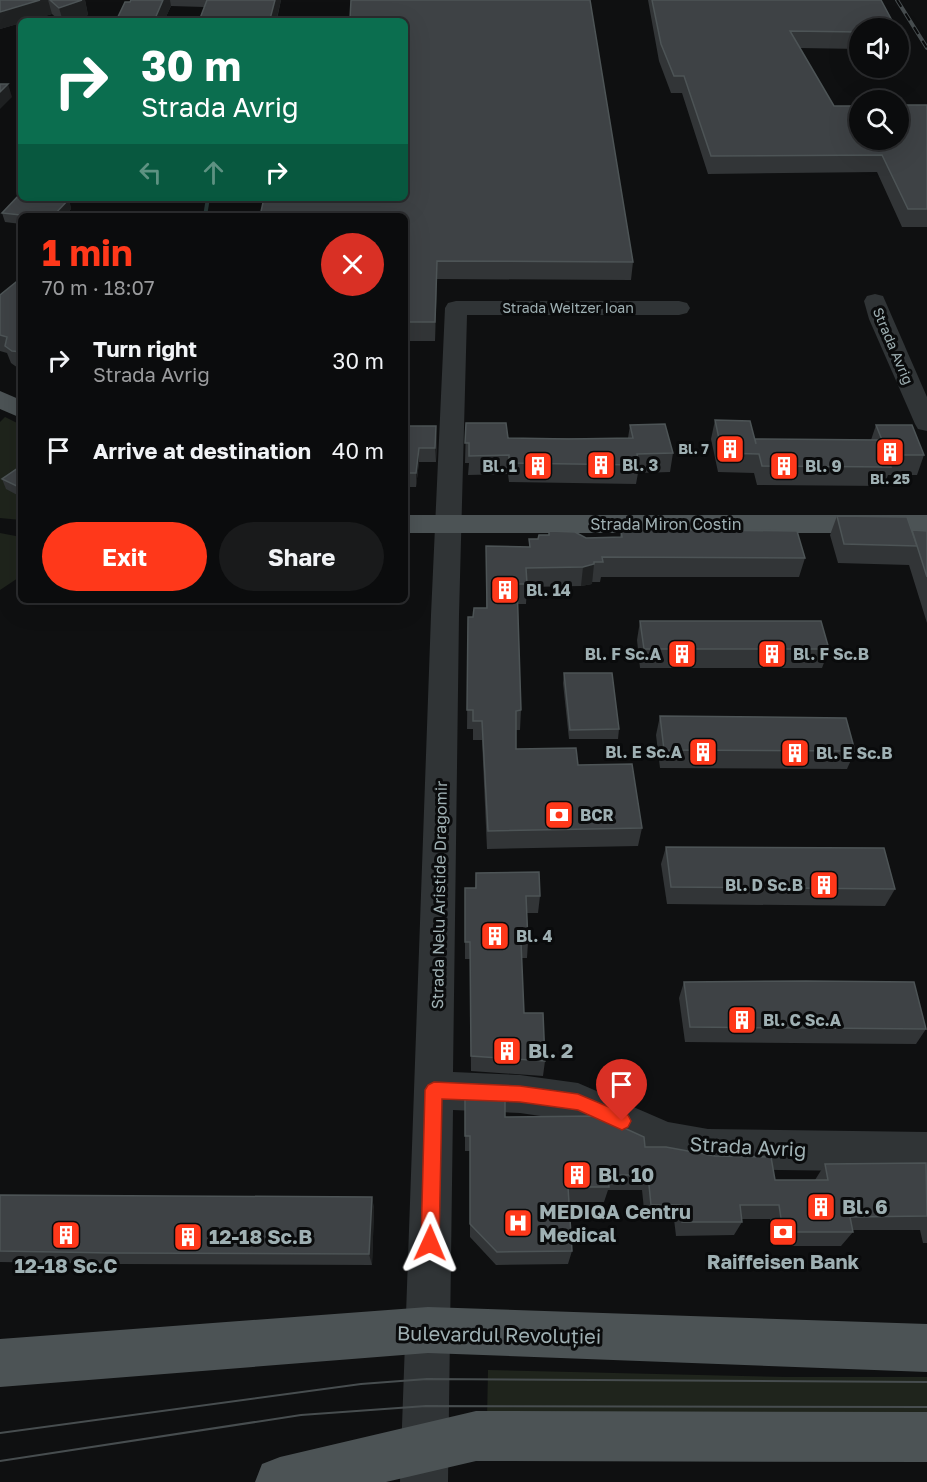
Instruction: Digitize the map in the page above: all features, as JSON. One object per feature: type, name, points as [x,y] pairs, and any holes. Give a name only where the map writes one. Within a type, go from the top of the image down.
[{"type":"main road","points":[[0,399],[18,408]]},
{"type":"main road","name":"Strada Miron Costin","points":[[408,524],[927,524]]},
{"type":"main road","name":"Bulevardul Revoluției","points":[[0,1362],[428,1330],[927,1348]]},
{"type":"main road","points":[[280,1482],[425,1464],[476,1436],[927,1437]]},
{"type":"street","name":"Strada Avrig","points":[[875,301],[880,319],[927,424]]},
{"type":"street","name":"Strada Weitzer Ioan","points":[[456,308],[679,308]]},
{"type":"street","name":"Strada Nelu Aristide Dragomir","points":[[425,1464],[448,524],[456,308]]},
{"type":"street","name":"Strada Avrig","points":[[434,1090],[520,1094],[578,1102],[666,1142],[708,1149],[927,1152]]},
{"type":"shaded area","points":[[5,417],[18,424],[18,520],[0,518],[0,422]]},
{"type":"shaded area","points":[[0,533],[18,536],[18,578],[0,590]]},
{"type":"shaded area","points":[[488,1370],[786,1377],[927,1377],[927,1420],[487,1419]]},
{"type":"building","points":[[0,0],[40,0],[0,12]]},
{"type":"building","points":[[50,0],[82,0],[59,8]]},
{"type":"building","points":[[131,0],[163,0],[155,18],[117,18],[125,2]]},
{"type":"building","points":[[207,0],[275,0],[270,18],[200,18]]},
{"type":"building","points":[[351,0],[590,0],[633,262],[437,261],[435,322],[408,322],[408,213],[261,213],[263,201],[408,201],[408,18],[350,18]]},
{"type":"building","points":[[652,0],[881,0],[891,18],[849,18],[849,32],[790,31],[834,106],[849,106],[849,150],[909,150],[909,105],[927,105],[927,209],[908,209],[882,155],[711,156],[684,76],[674,76],[661,44]]},
{"type":"building","points":[[0,84],[8,84],[0,92]]},
{"type":"building","points":[[18,196],[18,201],[67,201],[56,213],[2,213]]},
{"type":"building","points":[[18,280],[18,352],[5,346],[7,337],[0,335],[0,295]]},
{"type":"building","points":[[715,420],[750,421],[756,444],[755,439],[882,440],[876,425],[912,425],[924,455],[887,455],[891,467],[762,466],[759,454],[722,453]]},
{"type":"building","points":[[466,423],[506,423],[508,438],[569,439],[633,438],[630,425],[665,424],[673,453],[637,454],[639,465],[509,463],[509,455],[469,456],[469,443],[465,443]]},
{"type":"building","points":[[408,426],[436,426],[435,448],[419,448],[416,473],[408,473]]},
{"type":"building","points":[[18,468],[18,487],[2,479]]},
{"type":"building","points":[[837,516],[907,517],[917,546],[844,544]]},
{"type":"building","points":[[621,529],[797,531],[805,558],[602,557],[603,562],[594,562],[594,564],[583,567],[526,568],[527,584],[517,584],[521,710],[516,711],[516,749],[576,748],[578,765],[632,764],[642,828],[488,831],[482,721],[473,721],[473,710],[467,710],[468,617],[473,617],[474,608],[487,608],[486,546],[530,547],[529,539],[538,539],[539,535],[549,535],[549,531],[575,532],[586,538],[622,537]]},
{"type":"building","points":[[912,530],[927,531],[927,577]]},
{"type":"building","points":[[640,621],[821,621],[829,649],[644,649]]},
{"type":"building","points":[[564,673],[612,673],[619,729],[570,730]]},
{"type":"building","points":[[660,716],[846,718],[855,751],[664,750]]},
{"type":"building","points":[[666,847],[884,848],[895,889],[671,887]]},
{"type":"building","points":[[539,872],[540,896],[526,896],[528,942],[521,942],[524,1013],[543,1013],[545,1061],[471,1056],[470,942],[465,942],[465,888],[476,888],[476,873]]},
{"type":"building","points":[[684,982],[914,982],[926,1029],[690,1027]]},
{"type":"building","points":[[465,1097],[505,1098],[505,1117],[598,1116],[644,1137],[645,1147],[666,1147],[715,1156],[771,1157],[775,1180],[828,1180],[825,1164],[926,1163],[927,1216],[850,1217],[853,1232],[783,1232],[779,1205],[740,1205],[742,1222],[682,1222],[680,1205],[651,1205],[648,1175],[608,1175],[609,1187],[568,1187],[572,1251],[497,1252],[470,1224],[470,1136],[465,1136]]},
{"type":"building","points":[[0,1195],[372,1197],[369,1254],[0,1251]]},
{"type":"waterway","points":[[206,213],[208,201]]},
{"type":"tram line","points":[[0,1433],[361,1384],[427,1379],[927,1382]]},
{"type":"tram line","points":[[0,1461],[301,1415],[426,1406],[927,1407]]},
{"type":"railway","points":[[897,0],[927,48]]},
{"type":"place","name":"Bl. 7","points":[[730,449]]},
{"type":"place","name":"Bl. 25","points":[[890,452]]},
{"type":"place","name":"Bl. 3","points":[[601,465]]},
{"type":"place","name":"Bl. 1","points":[[538,466]]},
{"type":"place","name":"Bl. 9","points":[[784,466]]},
{"type":"place","name":"Bl. 14","points":[[505,590]]},
{"type":"place","name":"Bl. F Sc.A","points":[[682,654]]},
{"type":"place","name":"Bl. F Sc.B","points":[[772,654]]},
{"type":"place","name":"Bl. E Sc.A","points":[[703,752]]},
{"type":"place","name":"Bl. E Sc.B","points":[[795,753]]},
{"type":"place","name":"BCR","points":[[559,815]]},
{"type":"place","name":"Bl. D Sc.B","points":[[824,885]]},
{"type":"place","name":"Bl. 4","points":[[495,936]]},
{"type":"place","name":"Bl. C Sc.A","points":[[742,1020]]},
{"type":"place","name":"Bl. 2","points":[[507,1051]]},
{"type":"place","name":"Bl. 10","points":[[577,1175]]},
{"type":"place","name":"Bl. 6","points":[[821,1207]]},
{"type":"place","name":"MEDIQA Centru Medical","points":[[518,1223]]},
{"type":"place","name":"Raiffeisen Bank","points":[[783,1232]]},
{"type":"place","name":"12-18 Sc.C","points":[[66,1235]]},
{"type":"place","name":"12-18 Sc.B","points":[[188,1237]]},
{"type":"route","points":[[430,1243],[434,1090],[520,1094],[578,1102],[622,1121]]}]
